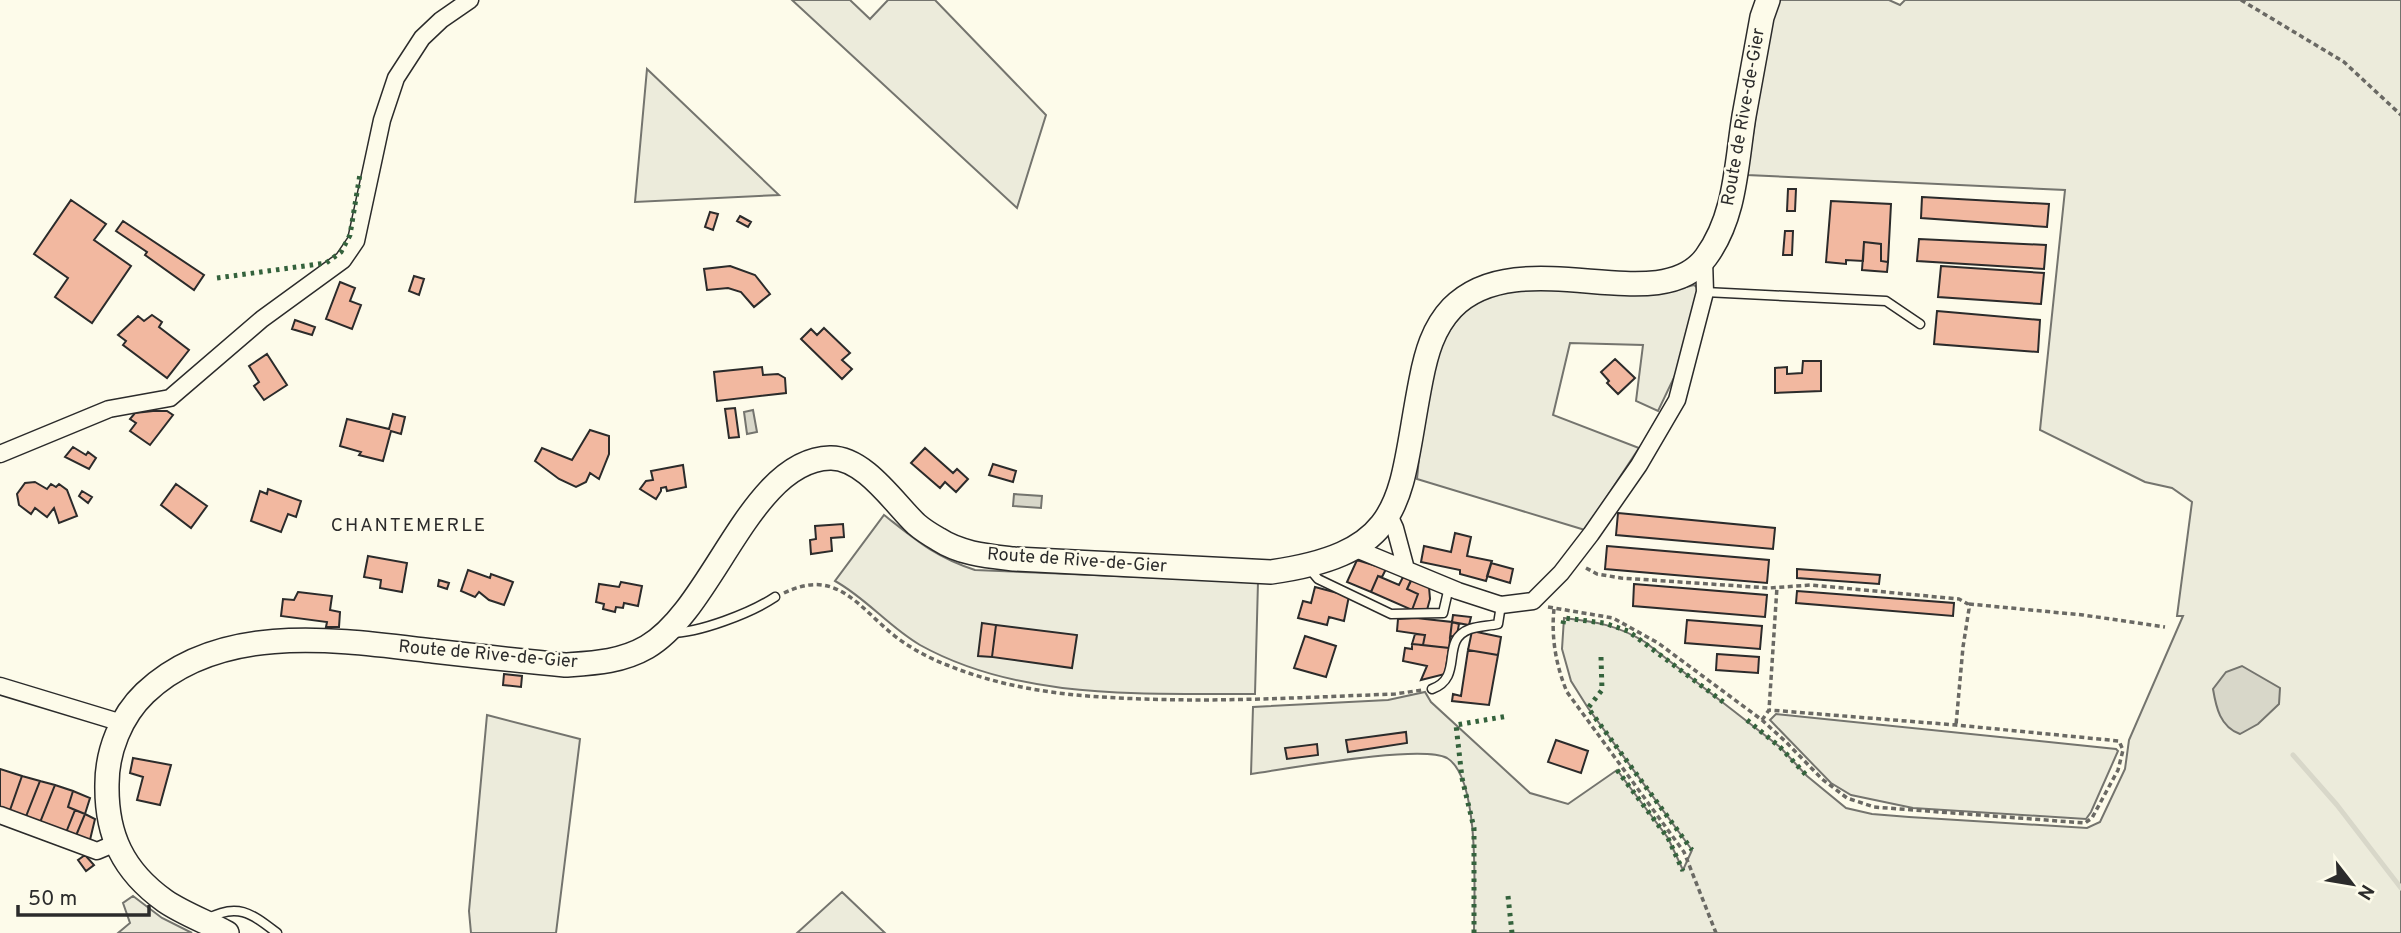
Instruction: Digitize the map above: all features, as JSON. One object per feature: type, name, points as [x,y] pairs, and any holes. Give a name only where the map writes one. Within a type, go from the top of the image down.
[{"type":"main road","name":"Route de Rive-de-Gier","points":[[227,933],[167,902],[143,882],[127,865],[116,843],[107,813],[107,777],[113,746],[122,723],[133,705],[160,679],[185,663],[227,649],[314,639],[565,665],[603,663],[629,656],[664,634],[692,605],[741,528],[772,487],[792,471],[813,460],[833,457],[865,472],[917,525],[940,541],[957,549],[983,555],[1232,572],[1271,572],[1307,566],[1354,548],[1381,527],[1398,497],[1429,348],[1444,318],[1462,299],[1475,290],[1519,279],[1635,284],[1662,282],[1688,273],[1704,260],[1718,237],[1733,198],[1759,30],[1768,0]]},
{"type":"street","points":[[0,454],[109,410],[170,398],[262,319],[343,260],[356,241],[382,120],[396,78],[422,37],[470,0]]},
{"type":"street","points":[[1354,548],[1449,587],[1502,605],[1533,601],[1572,559],[1639,466],[1677,400],[1705,292],[1704,260]]},
{"type":"street","points":[[1389,515],[1406,569]]},
{"type":"street","points":[[0,686],[122,723]]},
{"type":"street","points":[[0,815],[97,851],[116,843]]},
{"type":"lane","points":[[1705,292],[1886,301],[1920,324]]},
{"type":"lane","points":[[1307,566],[1318,579],[1391,614],[1443,613],[1449,587]]},
{"type":"lane","points":[[664,634],[686,634],[759,607],[775,597]]},
{"type":"lane","points":[[1432,689],[1443,685],[1448,678],[1454,642],[1468,629],[1498,624],[1502,605]]},
{"type":"lane","points":[[204,921],[222,911],[237,910],[254,916],[277,933]]},
{"type":"path","points":[[2241,0],[2344,62],[2401,115]]},
{"type":"path","points":[[1572,559],[1606,577],[1769,589],[1811,585],[1959,599],[1968,604],[2083,614],[2165,627]]},
{"type":"path","points":[[775,597],[799,586],[815,583],[828,585],[852,597],[895,636],[925,656],[979,677],[1043,692],[1087,697],[1186,700],[1395,694],[1432,689]]},
{"type":"path","points":[[1762,720],[1769,710],[1777,587]]},
{"type":"path","points":[[1533,601],[1554,609],[1600,615],[1633,628],[1658,643],[1762,720],[1822,779],[1847,798],[1874,807],[1897,811],[2085,822],[2092,818],[2112,782],[2123,750],[2119,741],[1769,710]]},
{"type":"path","points":[[1956,725],[1968,604]]},
{"type":"path","points":[[1554,609],[1552,626],[1558,672],[1567,692],[1684,852],[1716,933]]},
{"type":"shaded area","points":[[792,0],[850,0],[870,19],[888,0],[935,0],[1046,115],[1017,208]]},
{"type":"shaded area","points":[[1780,0],[1889,0],[1900,5],[1905,0],[2401,0],[2401,933],[1474,933],[1474,867],[1470,813],[1466,789],[1458,770],[1447,758],[1432,754],[1383,756],[1251,774],[1253,707],[1388,700],[1425,692],[1431,702],[1530,793],[1568,804],[1617,770],[1668,838],[1683,870],[1692,850],[1571,681],[1562,649],[1564,618],[1606,625],[1645,642],[1780,747],[1807,776],[1846,808],[1872,814],[2087,828],[2100,822],[2125,769],[2129,740],[2183,616],[2177,616],[2192,502],[2172,488],[2145,482],[2040,430],[2065,190],[1747,175],[1769,26]]},
{"type":"shaded area","points":[[647,69],[779,195],[635,202]]},
{"type":"shaded area","points":[[1694,285],[1699,289],[1681,363],[1658,411],[1636,401],[1643,345],[1570,343],[1553,415],[1639,448],[1585,530],[1417,479],[1425,403],[1431,377],[1450,329],[1466,310],[1487,297],[1521,289],[1556,287],[1652,294]]},
{"type":"shaded area","points":[[753,410],[757,432],[747,434],[744,412]]},
{"type":"shaded area","points":[[1014,494],[1042,496],[1041,508],[1013,506]]},
{"type":"shaded area","points":[[884,515],[937,553],[975,570],[1258,582],[1255,694],[1126,693],[1041,685],[999,676],[959,663],[920,645],[835,581]]},
{"type":"shaded area","points":[[2242,666],[2280,688],[2279,704],[2258,724],[2240,734],[2223,721],[2213,689],[2226,672]]},
{"type":"shaded area","points":[[1776,714],[2118,751],[2086,819],[1913,808],[1851,795],[1831,783],[1770,720]]},
{"type":"shaded area","points":[[487,715],[580,739],[556,933],[471,933],[469,911]]},
{"type":"shaded area","points":[[842,892],[885,933],[797,933]]},
{"type":"shaded area","points":[[133,896],[162,918],[192,933],[118,933],[130,923],[123,903]]},
{"type":"building","points":[[1788,189],[1796,189],[1795,211],[1787,211]]},
{"type":"building","points":[[1922,197],[2049,204],[2047,227],[1921,218]]},
{"type":"building","points":[[71,200],[106,224],[94,240],[131,266],[92,323],[55,297],[68,278],[34,254]]},
{"type":"building","points":[[1831,201],[1891,204],[1888,262],[1881,261],[1881,244],[1864,242],[1863,261],[1846,260],[1846,264],[1826,262]]},
{"type":"building","points":[[710,212],[718,214],[713,230],[705,227]]},
{"type":"building","points":[[740,216],[751,222],[748,227],[737,221]]},
{"type":"building","points":[[123,221],[204,275],[194,290],[116,231]]},
{"type":"building","points":[[1785,231],[1793,231],[1792,255],[1783,255]]},
{"type":"building","points":[[1919,239],[2046,245],[2044,269],[1917,261]]},
{"type":"building","points":[[1864,242],[1881,244],[1881,261],[1888,262],[1887,272],[1862,270]]},
{"type":"building","points":[[730,266],[755,275],[770,294],[754,307],[741,292],[728,288],[707,290],[704,269]]},
{"type":"building","points":[[1941,266],[2044,273],[2041,304],[1938,297]]},
{"type":"building","points":[[414,276],[424,279],[419,295],[409,291]]},
{"type":"building","points":[[340,282],[355,288],[350,301],[361,305],[352,329],[326,319]]},
{"type":"building","points":[[1937,311],[2040,320],[2038,352],[1934,344]]},
{"type":"building","points":[[152,315],[162,322],[159,327],[189,350],[167,378],[123,345],[126,341],[118,335],[138,316],[144,321]]},
{"type":"building","points":[[295,320],[315,327],[312,335],[292,329]]},
{"type":"building","points":[[824,328],[850,353],[842,360],[852,369],[842,379],[801,339],[811,329],[817,335]]},
{"type":"building","points":[[267,354],[287,385],[264,400],[254,386],[259,382],[249,366]]},
{"type":"building","points":[[1615,359],[1635,378],[1618,394],[1601,372]]},
{"type":"building","points":[[1803,361],[1821,361],[1821,391],[1775,393],[1775,368],[1787,367],[1787,374],[1802,373]]},
{"type":"building","points":[[762,367],[763,375],[778,374],[785,378],[786,393],[717,401],[714,372]]},
{"type":"building","points":[[735,408],[739,437],[729,438],[725,409]]},
{"type":"building","points":[[167,411],[173,415],[150,445],[130,431],[136,423],[130,419],[135,413]]},
{"type":"building","points":[[393,414],[405,417],[401,434],[391,431],[383,461],[359,455],[361,452],[340,446],[347,419],[389,429]]},
{"type":"building","points":[[590,430],[609,436],[609,454],[599,479],[590,473],[586,482],[576,487],[559,479],[535,461],[542,448],[572,460]]},
{"type":"building","points":[[73,447],[96,458],[89,469],[65,457]]},
{"type":"building","points":[[925,448],[953,473],[957,469],[968,479],[956,492],[945,482],[940,488],[911,463]]},
{"type":"building","points":[[993,464],[1016,471],[1013,482],[989,475]]},
{"type":"building","points":[[683,465],[686,487],[667,491],[666,487],[661,488],[656,499],[640,489],[646,481],[653,480],[651,471]]},
{"type":"building","points":[[35,482],[47,489],[51,484],[56,487],[59,484],[67,490],[77,516],[59,523],[54,508],[47,517],[35,508],[31,514],[19,505],[17,494],[25,483]]},
{"type":"building","points":[[176,484],[207,506],[191,528],[161,505]]},
{"type":"building","points":[[268,489],[301,501],[296,517],[288,514],[281,532],[251,521],[260,491],[267,494]]},
{"type":"building","points":[[82,491],[92,497],[88,503],[79,496]]},
{"type":"building","points":[[1618,513],[1775,528],[1773,549],[1616,535]]},
{"type":"building","points":[[843,524],[844,537],[831,538],[832,551],[811,554],[810,540],[816,539],[815,526]]},
{"type":"building","points":[[1455,533],[1471,537],[1467,556],[1492,561],[1486,581],[1460,574],[1460,570],[1421,562],[1424,546],[1451,552]]},
{"type":"building","points":[[1607,546],[1769,560],[1767,583],[1605,569]]},
{"type":"building","points":[[368,556],[407,563],[402,592],[380,588],[381,580],[364,577]]},
{"type":"building","points":[[1357,560],[1386,569],[1382,577],[1378,576],[1371,592],[1347,582]]},
{"type":"building","points":[[1491,563],[1513,569],[1510,583],[1487,576]]},
{"type":"building","points":[[1797,569],[1880,575],[1879,584],[1797,578]]},
{"type":"building","points":[[468,570],[513,582],[504,605],[489,600],[479,592],[475,597],[461,591]]},
{"type":"building","points":[[1378,576],[1399,585],[1403,577],[1411,580],[1407,589],[1418,594],[1412,610],[1371,592]]},
{"type":"building","points":[[1412,579],[1429,587],[1427,610],[1412,610],[1418,594],[1407,589]]},
{"type":"building","points":[[439,580],[449,583],[447,589],[438,586]]},
{"type":"building","points":[[621,582],[642,586],[638,606],[624,603],[623,608],[616,607],[615,612],[603,609],[604,604],[596,602],[599,584],[619,587]]},
{"type":"building","points":[[1634,584],[1767,595],[1765,617],[1633,606]]},
{"type":"building","points":[[1315,587],[1349,596],[1344,621],[1329,617],[1327,625],[1298,618],[1303,601],[1311,603]]},
{"type":"building","points":[[1797,591],[1954,603],[1953,616],[1796,603]]},
{"type":"building","points":[[298,592],[332,596],[330,610],[340,612],[339,627],[326,627],[327,622],[281,616],[283,599],[294,600]]},
{"type":"building","points":[[1453,615],[1471,617],[1469,625],[1452,622]]},
{"type":"building","points":[[1398,619],[1452,622],[1449,648],[1423,645],[1425,635],[1397,631]]},
{"type":"building","points":[[1687,620],[1762,626],[1760,649],[1685,643]]},
{"type":"building","points":[[1452,622],[1459,624],[1457,635],[1450,637]]},
{"type":"building","points":[[982,623],[996,625],[992,657],[978,656]]},
{"type":"building","points":[[996,625],[1077,635],[1072,668],[992,657]]},
{"type":"building","points":[[1472,631],[1501,637],[1498,655],[1468,650]]},
{"type":"building","points":[[1415,634],[1425,635],[1423,645],[1412,644]]},
{"type":"building","points":[[1305,636],[1336,646],[1326,677],[1294,668]]},
{"type":"building","points":[[1412,644],[1449,648],[1445,674],[1421,680],[1427,666],[1403,661],[1405,648],[1412,649]]},
{"type":"building","points":[[1468,650],[1498,655],[1489,705],[1452,701],[1453,694],[1461,696]]},
{"type":"building","points":[[1717,654],[1759,657],[1758,673],[1716,670]]},
{"type":"building","points":[[504,674],[522,676],[521,687],[503,685]]},
{"type":"building","points":[[1406,732],[1407,743],[1348,752],[1346,740]]},
{"type":"building","points":[[1556,740],[1588,751],[1581,773],[1548,762]]},
{"type":"building","points":[[1317,744],[1318,755],[1287,759],[1285,748]]},
{"type":"building","points":[[133,758],[171,765],[160,805],[137,800],[143,777],[130,773]]},
{"type":"building","points":[[0,769],[22,776],[9,813],[0,809]]},
{"type":"building","points":[[22,776],[40,781],[25,819],[9,813]]},
{"type":"building","points":[[40,781],[55,785],[39,825],[25,819]]},
{"type":"building","points":[[55,785],[73,791],[68,807],[75,810],[65,835],[39,825]]},
{"type":"building","points":[[73,791],[90,798],[85,814],[68,807]]},
{"type":"building","points":[[75,810],[85,814],[75,838],[65,835]]},
{"type":"building","points":[[85,814],[95,819],[89,844],[75,838]]},
{"type":"building","points":[[85,855],[94,865],[86,871],[78,860]]},
{"type":"waterway","points":[[2293,755],[2337,805],[2401,888]]},
{"type":"hedge","points":[[217,278],[326,263],[341,252],[350,235],[360,174]]},
{"type":"hedge","points":[[1563,624],[1564,618],[1604,623],[1628,631],[1726,704]]},
{"type":"hedge","points":[[1601,657],[1602,690],[1588,708],[1692,850]]},
{"type":"hedge","points":[[1474,933],[1474,828],[1462,778],[1456,725],[1508,716]]},
{"type":"hedge","points":[[1747,720],[1780,747],[1807,776]]},
{"type":"hedge","points":[[1617,770],[1668,838],[1683,871]]},
{"type":"hedge","points":[[1508,896],[1512,933]]},
{"type":"district","name":"CHANTEMERLE","points":[[409,526]]}]
